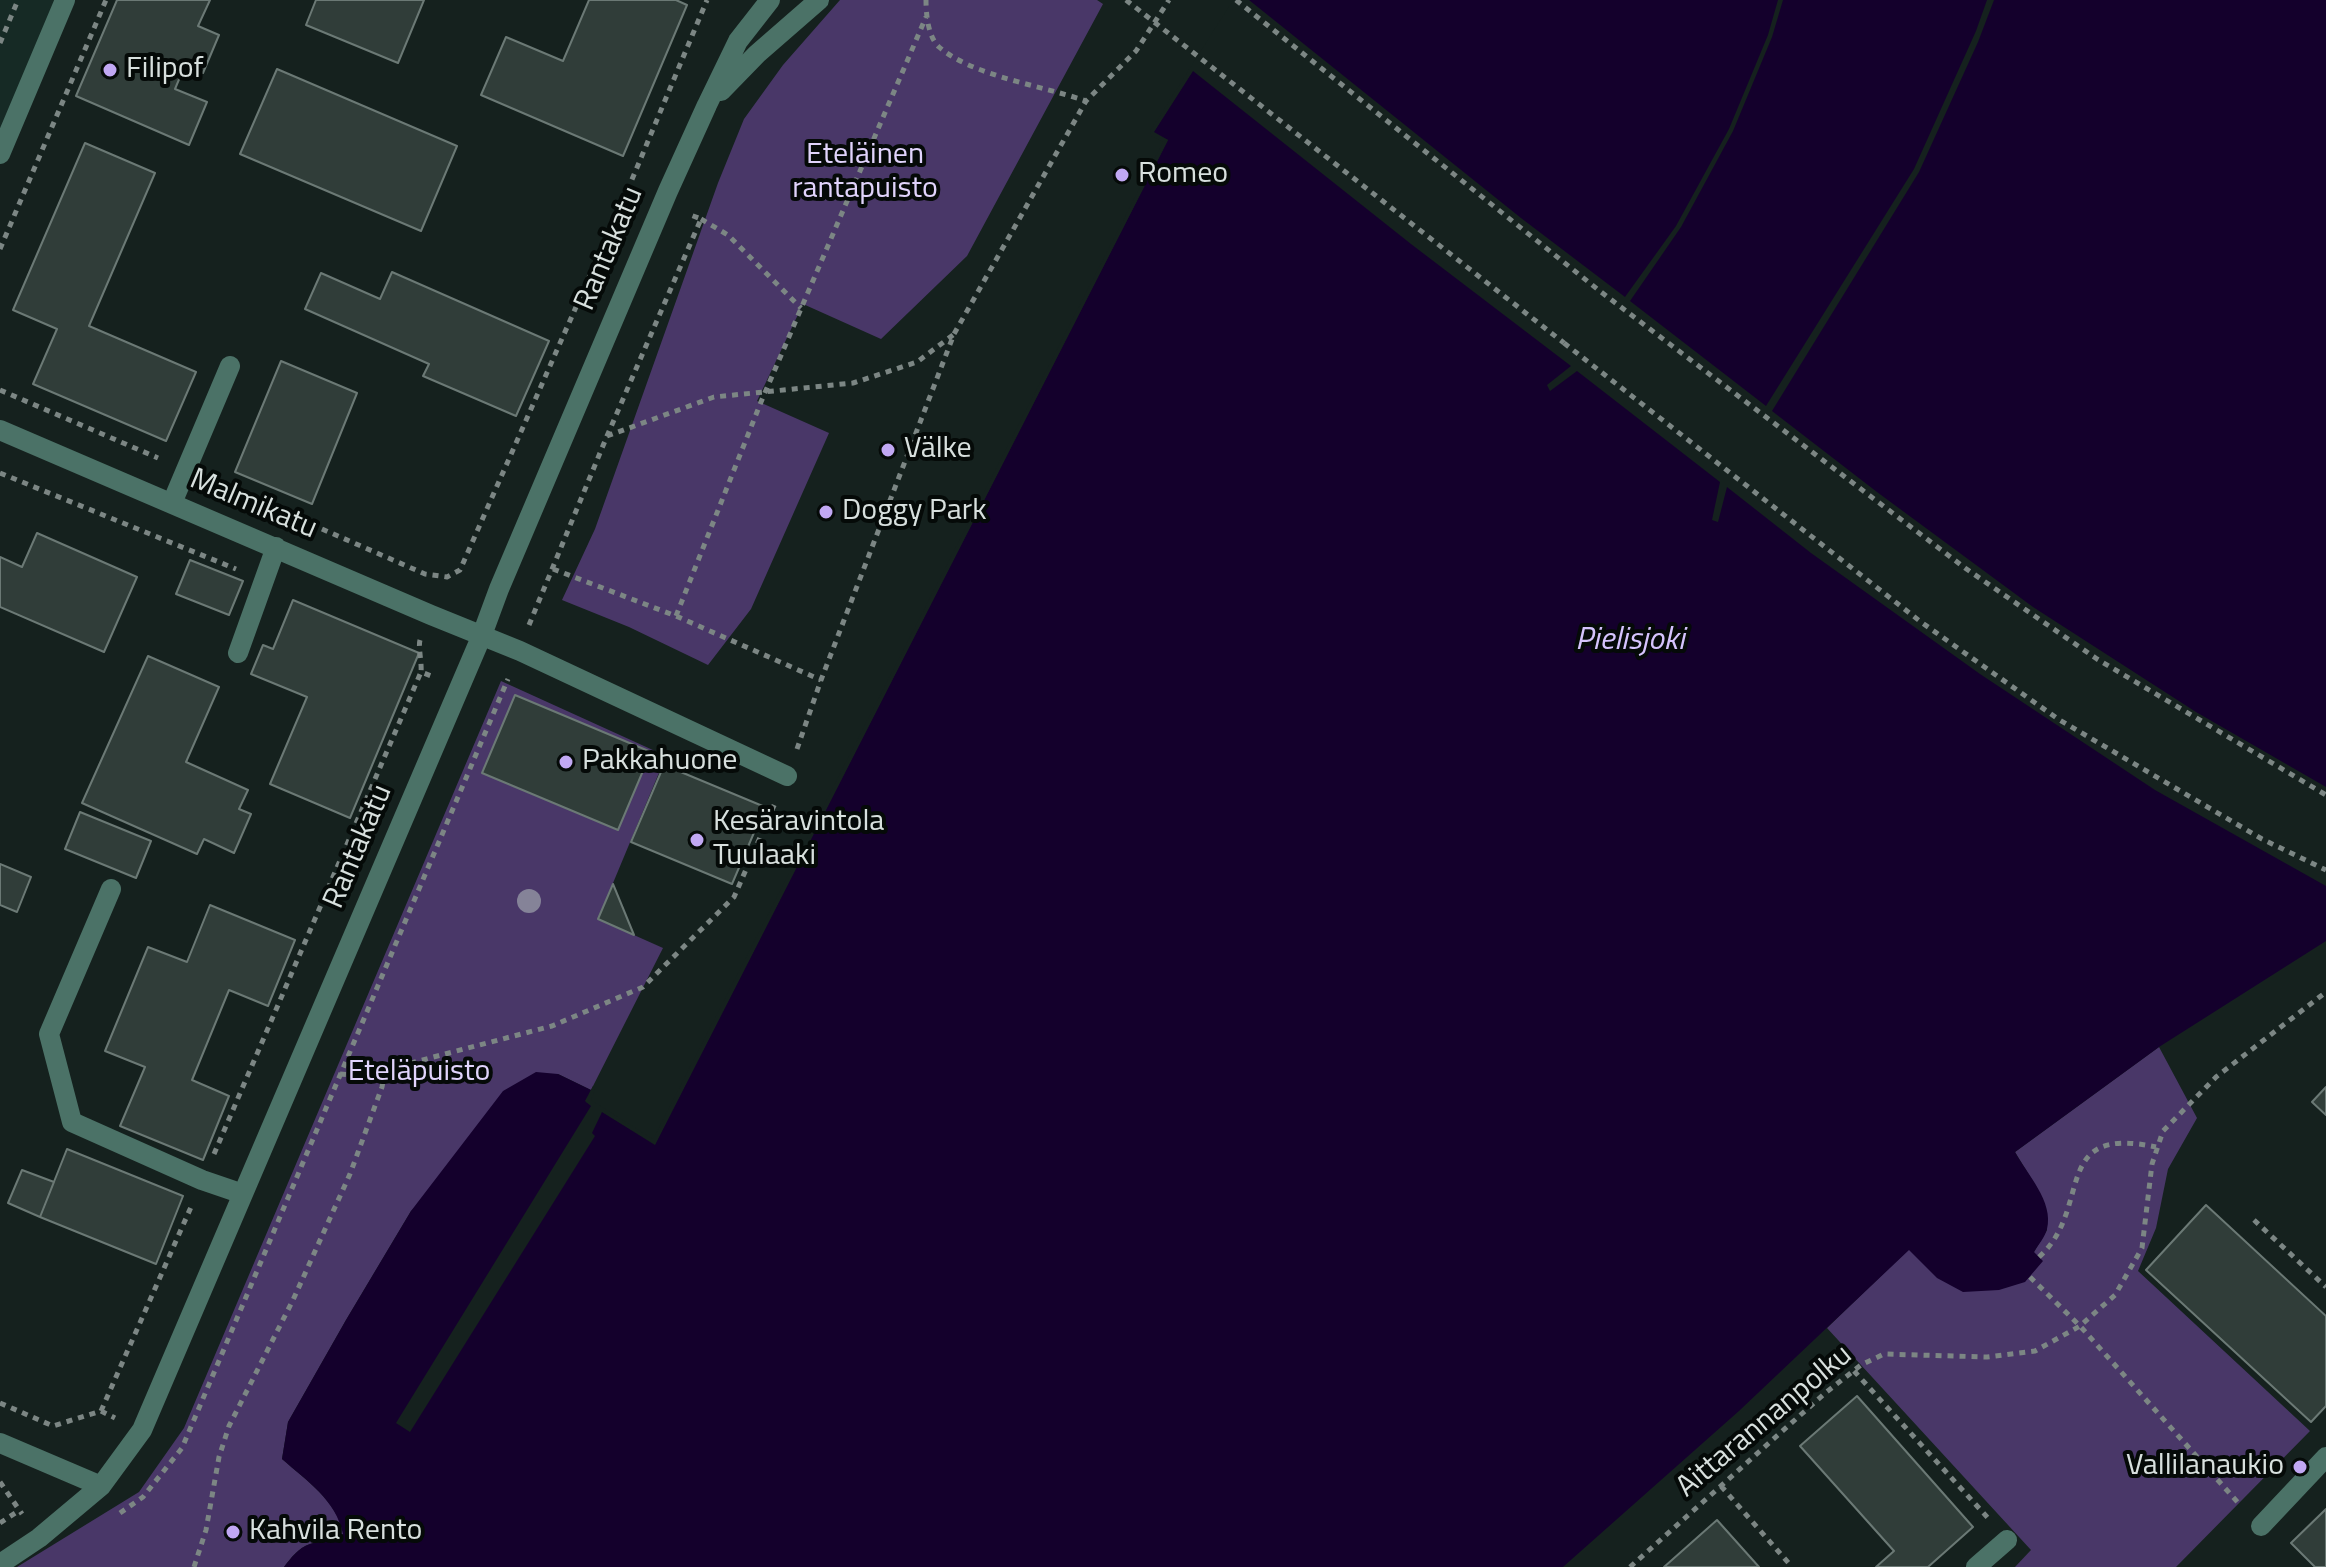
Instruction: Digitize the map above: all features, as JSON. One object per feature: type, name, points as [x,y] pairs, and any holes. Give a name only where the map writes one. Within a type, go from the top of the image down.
[{"type":"street","points":[[0,154],[9,109],[65,0]]},
{"type":"street","name":"Rantakatu","points":[[0,1564],[39,1538],[101,1486],[142,1430],[668,191],[738,41],[770,0]]},
{"type":"street","name":"Rantakatu","points":[[707,105],[757,54],[819,0]]},
{"type":"street","points":[[172,503],[230,366]]},
{"type":"street","name":"Malmikatu","points":[[0,430],[520,651],[787,776]]},
{"type":"street","points":[[238,653],[276,547]]},
{"type":"street","points":[[111,889],[49,1034],[72,1122],[202,1180],[243,1194]]},
{"type":"street","points":[[0,1443],[101,1486]]},
{"type":"street","points":[[2261,1526],[2326,1457]]},
{"type":"street","points":[[1976,1567],[2007,1540]]},
{"type":"path","points":[[0,43],[18,0]]},
{"type":"path","points":[[0,249],[106,0]]},
{"type":"path","points":[[0,390],[425,574],[447,577],[460,570],[628,189],[707,0]]},
{"type":"path","points":[[926,0],[926,17],[937,46],[977,69],[1086,101]]},
{"type":"path","points":[[1126,0],[1921,622],[2058,719],[2262,839],[2326,870]]},
{"type":"path","points":[[954,334],[917,362],[853,383],[714,397],[607,436],[520,651],[340,1074],[361,1076],[552,1026],[643,987],[734,897],[787,776],[954,334],[1086,101],[1136,51],[1169,0]]},
{"type":"path","points":[[1236,0],[1601,292],[1965,568],[2097,659],[2326,795]]},
{"type":"path","points":[[676,616],[765,391],[926,17]]},
{"type":"path","points":[[701,219],[728,235],[801,308]]},
{"type":"path","points":[[0,473],[265,581]]},
{"type":"path","points":[[553,569],[676,616],[821,680]]},
{"type":"path","points":[[101,1411],[421,672]]},
{"type":"path","name":"Aittarannanpolku","points":[[1630,1567],[1854,1371],[1884,1354],[1987,1357],[2035,1351],[2080,1326],[2115,1295],[2142,1248],[2152,1164],[2163,1131],[2216,1077],[2326,992]]},
{"type":"path","points":[[194,1567],[206,1530],[219,1457],[229,1426],[293,1300],[350,1174],[382,1087],[385,1070]]},
{"type":"path","points":[[2039,1257],[2051,1247],[2066,1220],[2079,1170],[2094,1150],[2112,1143],[2156,1147]]},
{"type":"path","points":[[2254,1220],[2326,1287]]},
{"type":"path","points":[[2030,1277],[2080,1326],[2169,1428],[2261,1526]]},
{"type":"path","points":[[1854,1371],[2007,1540]]},
{"type":"path","points":[[0,1403],[53,1426],[101,1411],[142,1430]]},
{"type":"path","points":[[1721,1486],[1792,1567]]},
{"type":"path","points":[[0,1523],[20,1510]]},
{"type":"shaded area","points":[[0,0],[58,0],[0,137]]},
{"type":"green space","name":"Eteläinen rantapuisto","points":[[840,0],[1097,0],[1103,4],[967,256],[881,339],[803,304],[757,401],[829,433],[751,609],[708,665],[629,627],[562,600],[595,529],[718,183],[744,119],[783,65]]},
{"type":"green space","name":"Eteläpuisto","points":[[501,681],[666,756],[598,919],[663,948],[591,1090],[558,1074],[411,1211],[288,1422],[282,1459],[327,1501],[344,1534],[306,1546],[284,1567],[17,1567],[139,1492],[184,1428]]},
{"type":"green space","points":[[2159,1047],[2197,1118],[2168,1169],[2156,1228],[2138,1271],[2310,1431],[2176,1567],[2015,1567],[2031,1550],[1827,1328],[1909,1249],[1917,1256],[2034,1252],[2047,1230],[2037,1188],[2015,1152]]},
{"type":"water","name":"Pielisjoki","points":[[1238,0],[2326,0],[2326,941],[2159,1047],[2015,1152],[2043,1199],[2048,1219],[2046,1232],[2034,1252],[2043,1261],[2025,1282],[1999,1290],[1963,1292],[1937,1278],[1909,1250],[1739,1411],[1563,1567],[284,1567],[306,1546],[330,1541],[343,1534],[327,1501],[282,1459],[288,1422],[411,1211],[503,1091],[536,1072],[558,1074],[591,1090],[586,1102],[655,1144],[1168,140],[1153,133]]},
{"type":"pier","points":[[1233,0],[1249,0],[1521,218],[1625,297],[1676,226],[1729,129],[1768,35],[1778,0],[1783,0],[1772,37],[1733,131],[1681,227],[1630,301],[1766,406],[1914,169],[1987,0],[1994,0],[1919,172],[1772,411],[2033,607],[2196,712],[2326,787],[2326,886],[2155,790],[1980,674],[1811,553],[1727,487],[1718,522],[1712,520],[1720,482],[1577,371],[1550,391],[1547,385],[1571,366],[1193,71],[1154,132],[1168,140],[655,1145],[602,1112],[592,1133],[595,1136],[410,1432],[396,1423],[591,1106],[585,1101],[593,1086],[595,1090],[591,1100],[653,1139],[1163,142],[1151,136],[1150,131]]},
{"type":"building","points":[[117,0],[210,0],[198,26],[219,35],[203,73],[185,65],[175,89],[207,102],[189,145],[76,96]]},
{"type":"building","points":[[316,0],[424,0],[398,63],[306,25]]},
{"type":"building","points":[[589,0],[676,0],[687,5],[623,156],[481,95],[506,37],[563,61]]},
{"type":"building","points":[[277,69],[457,146],[421,231],[240,154]]},
{"type":"building","points":[[85,143],[155,173],[89,326],[196,372],[166,441],[33,384],[57,329],[13,310]]},
{"type":"building","points":[[392,272],[549,341],[516,416],[423,376],[429,364],[305,309],[321,273],[380,299]]},
{"type":"building","points":[[281,361],[357,393],[312,504],[235,472]]},
{"type":"building","points":[[37,533],[137,577],[104,652],[0,607],[0,557],[22,567]]},
{"type":"building","points":[[190,560],[243,581],[229,615],[176,594]]},
{"type":"building","points":[[293,600],[419,653],[350,818],[270,784],[307,697],[251,674],[263,645],[273,649]]},
{"type":"building","points":[[148,656],[219,687],[186,762],[248,790],[239,809],[251,814],[234,853],[204,839],[197,854],[82,803]]},
{"type":"building","name":"Pakkahuone","points":[[515,695],[651,752],[618,830],[482,773]]},
{"type":"building","points":[[664,765],[765,807],[732,884],[631,842]]},
{"type":"building","points":[[80,812],[151,841],[136,878],[65,849]]},
{"type":"building","points":[[0,864],[31,877],[17,912],[0,905]]},
{"type":"building","points":[[613,884],[634,935],[598,919]]},
{"type":"building","points":[[210,905],[295,940],[268,1006],[229,990],[192,1080],[229,1096],[203,1160],[120,1126],[145,1067],[105,1051],[148,947],[187,962]]},
{"type":"building","points":[[2326,1087],[2326,1115],[2312,1102]]},
{"type":"building","points":[[67,1149],[183,1196],[156,1264],[40,1217]]},
{"type":"building","points":[[22,1170],[54,1182],[40,1217],[8,1203]]},
{"type":"building","points":[[2206,1205],[2326,1316],[2326,1406],[2311,1422],[2146,1270]]},
{"type":"building","points":[[1857,1396],[1973,1527],[1928,1567],[1876,1567],[1894,1551],[1800,1446]]},
{"type":"building","points":[[2326,1509],[2326,1567],[2315,1567],[2291,1543]]},
{"type":"building","points":[[1717,1520],[1759,1567],[1664,1567]]},
{"type":"place","name":"Filipof","points":[[110,70]]},
{"type":"place","name":"Romeo","points":[[1122,175]]},
{"type":"place","name":"Välke","points":[[888,450]]},
{"type":"place","name":"Doggy Park","points":[[826,512]]},
{"type":"place","name":"Pakkahuone","points":[[566,762]]},
{"type":"place","name":"Kesäravintola Tuulaaki","points":[[697,840]]},
{"type":"place","name":"Vallilanaukio","points":[[2300,1467]]},
{"type":"place","name":"Kahvila Rento","points":[[233,1532]]}]
